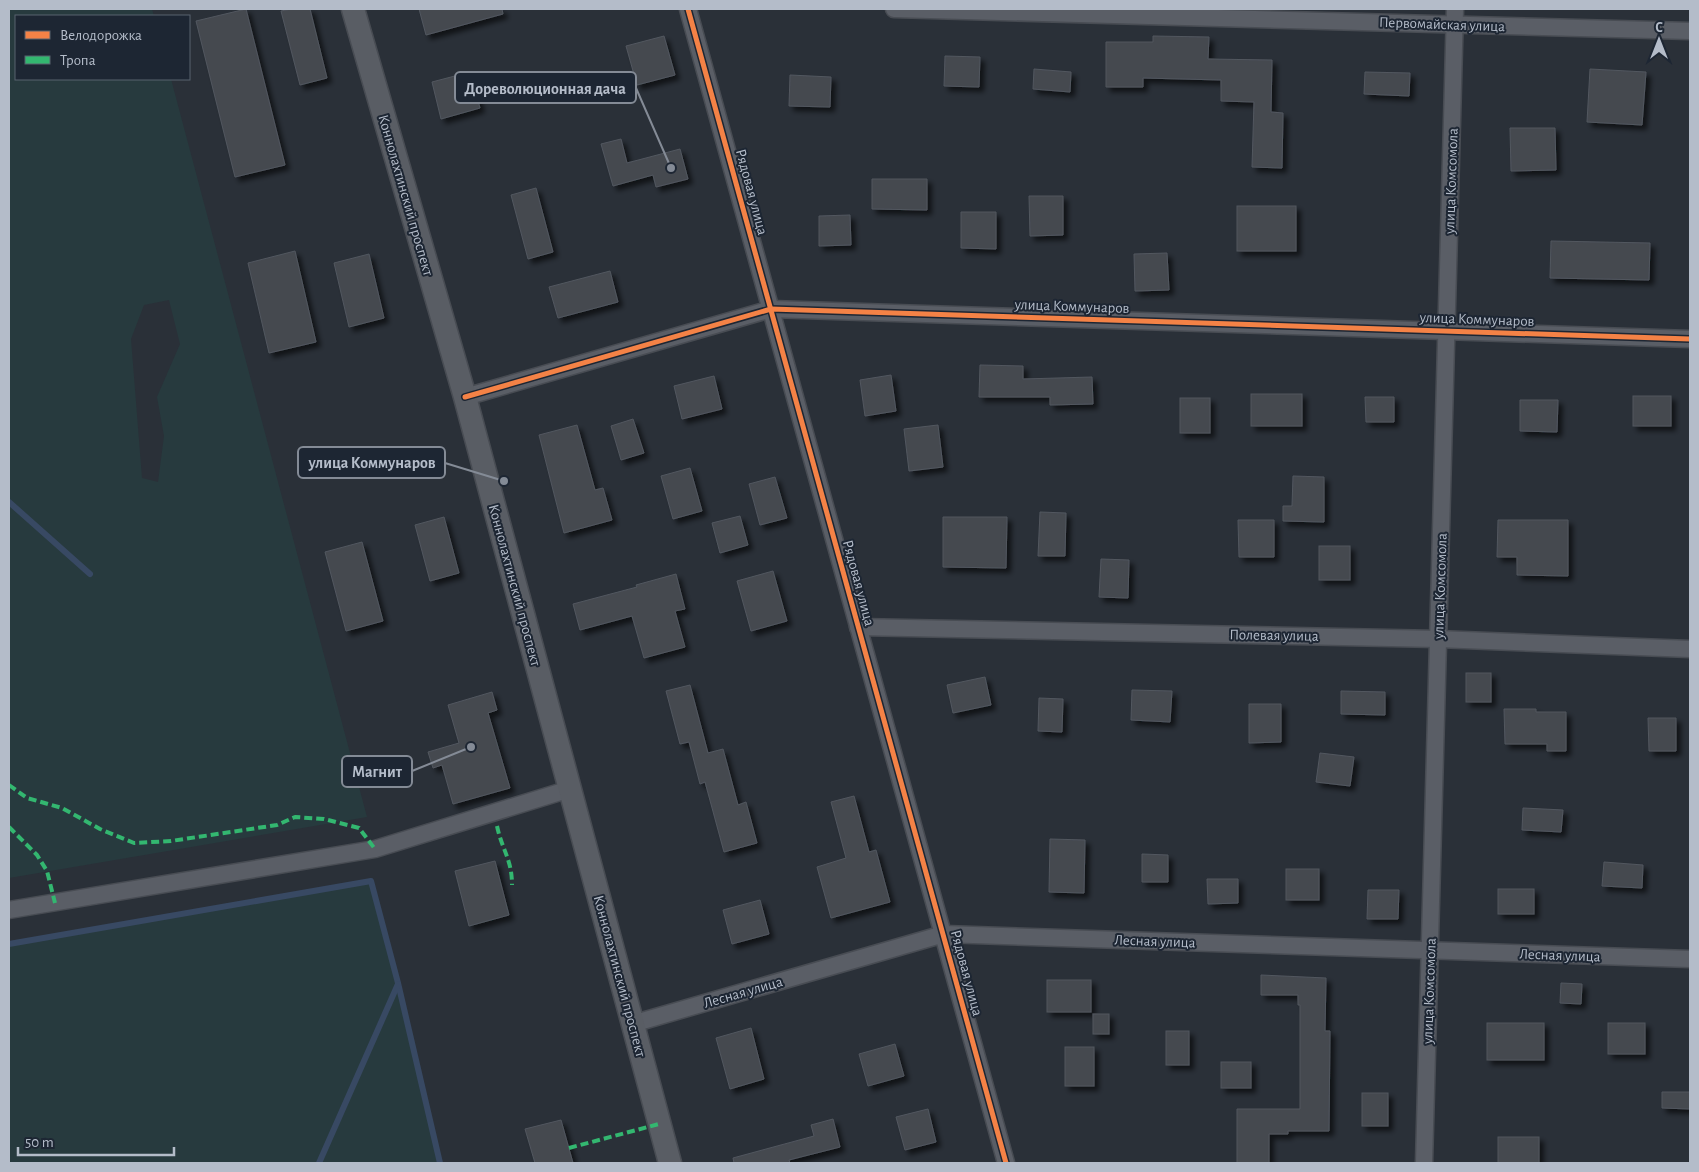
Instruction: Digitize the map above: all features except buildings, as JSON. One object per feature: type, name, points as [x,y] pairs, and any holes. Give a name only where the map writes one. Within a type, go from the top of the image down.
[{"type":"main road","name":"Коннолахтинский проспект","points":[[352,9],[465,397],[670,1163]]},
{"type":"street","name":"Рядовая улица","points":[[688,9],[1006,1163]]},
{"type":"street","name":"Первомайская улица","points":[[894,9],[1455,16],[1690,31]]},
{"type":"street","name":"улица Комсомола","points":[[1424,1163],[1455,16]]},
{"type":"street","name":"улица Коммунаров","points":[[465,397],[771,309],[1690,339]]},
{"type":"street","name":"Полевая улица","points":[[858,627],[1438,639],[1690,649]]},
{"type":"street","points":[[9,910],[375,849],[570,789]]},
{"type":"street","name":"Лесная улица","points":[[632,1024],[944,934],[1690,959]]},
{"type":"green space","points":[[9,9],[152,9],[154,15],[15,15],[15,80],[171,80],[367,817],[9,878]],"holes":[[[169,300],[180,344],[157,397],[164,436],[158,482],[142,478],[131,339],[144,305]]]},
{"type":"green space","points":[[371,881],[398,983],[440,1163],[9,1163],[9,944]]},
{"type":"waterway","points":[[9,502],[90,574]]},
{"type":"waterway","points":[[9,944],[371,881],[398,983],[440,1163]]},
{"type":"waterway","points":[[319,1163],[398,984]]},
{"type":"marked path","points":[[9,785],[27,798],[62,808],[100,829],[134,843],[171,841],[277,825],[295,817],[324,819],[359,828],[375,849]]},
{"type":"marked path","points":[[497,826],[509,861],[512,885]]},
{"type":"marked path","points":[[9,827],[37,855],[47,871],[55,903]]},
{"type":"marked path","points":[[569,1148],[659,1124]]},
{"type":"cycle path","points":[[688,9],[1006,1163]]},
{"type":"cycle path","points":[[465,397],[771,309],[1690,339]]},
{"type":"place","name":"Дореволюционная дача","points":[[671,168]]},
{"type":"place","name":"улица Коммунаров","points":[[504,481]]},
{"type":"place","name":"Магнит","points":[[471,747]]}]
